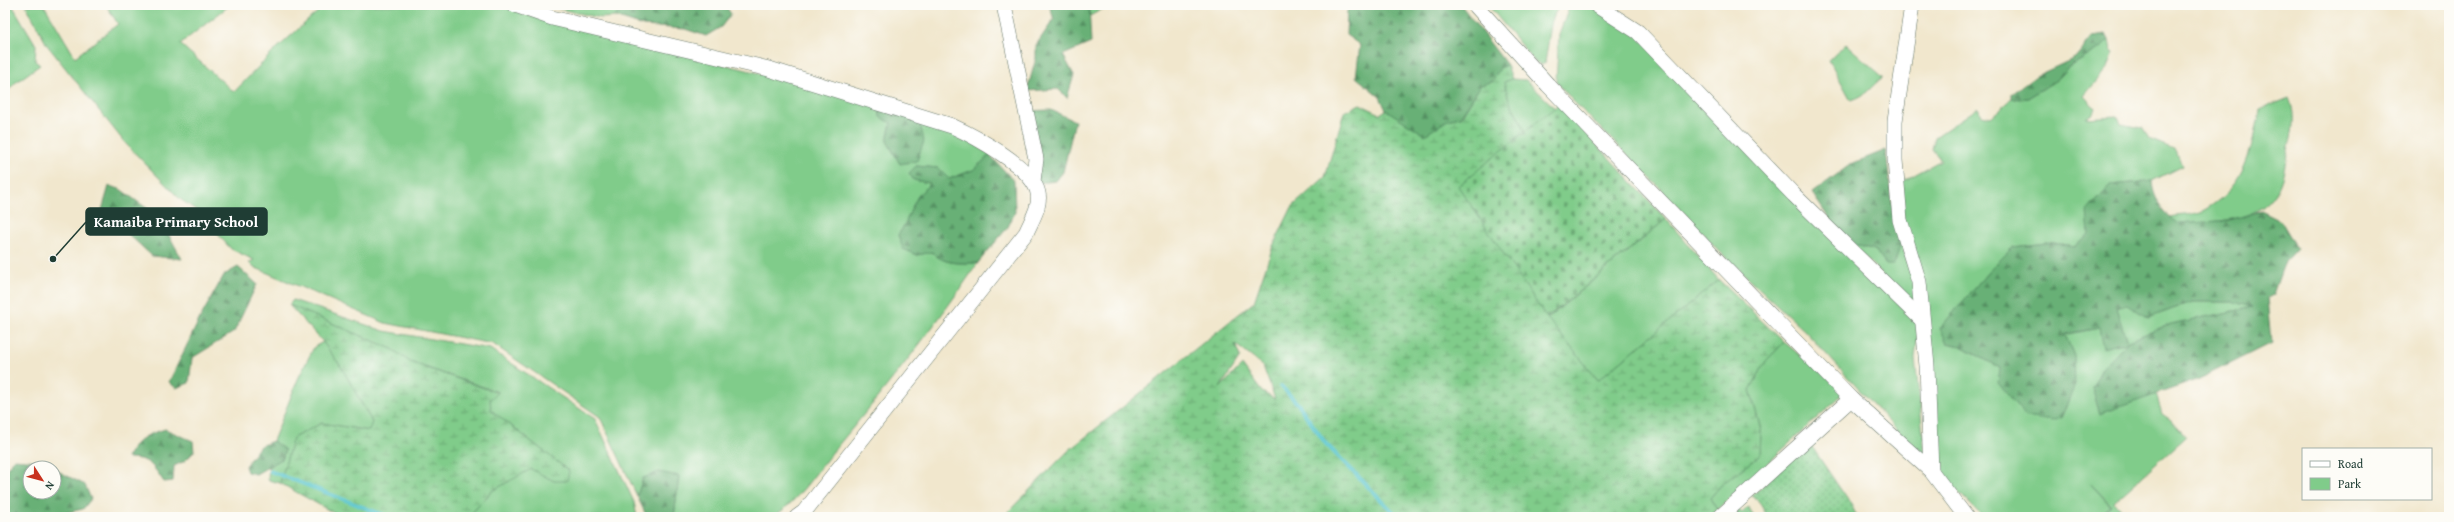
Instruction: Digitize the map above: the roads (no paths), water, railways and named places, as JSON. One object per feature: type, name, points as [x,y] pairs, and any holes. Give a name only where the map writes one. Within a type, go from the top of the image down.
[{"type":"street","points":[[515,5],[552,18],[769,69],[952,126],[999,152],[1033,181],[1039,193],[1038,201],[1035,215],[1026,233],[804,512],[797,517]]},
{"type":"street","points":[[1004,5],[1036,159],[1033,181]]},
{"type":"street","points":[[1475,5],[1548,85],[1851,399],[1932,471],[1966,517]]},
{"type":"street","points":[[1596,5],[1638,32],[1794,195],[1922,320]]},
{"type":"street","points":[[1912,5],[1895,121],[1895,160],[1897,203],[1919,282],[1927,366],[1932,471]]},
{"type":"street","points":[[1720,517],[1851,399]]},
{"type":"waterway","points":[[1281,386],[1298,404],[1326,444],[1398,517]]},
{"type":"waterway","points":[[270,471],[389,517]]},
{"type":"place","name":"Kamaiba Primary School","points":[[53,259]]}]
